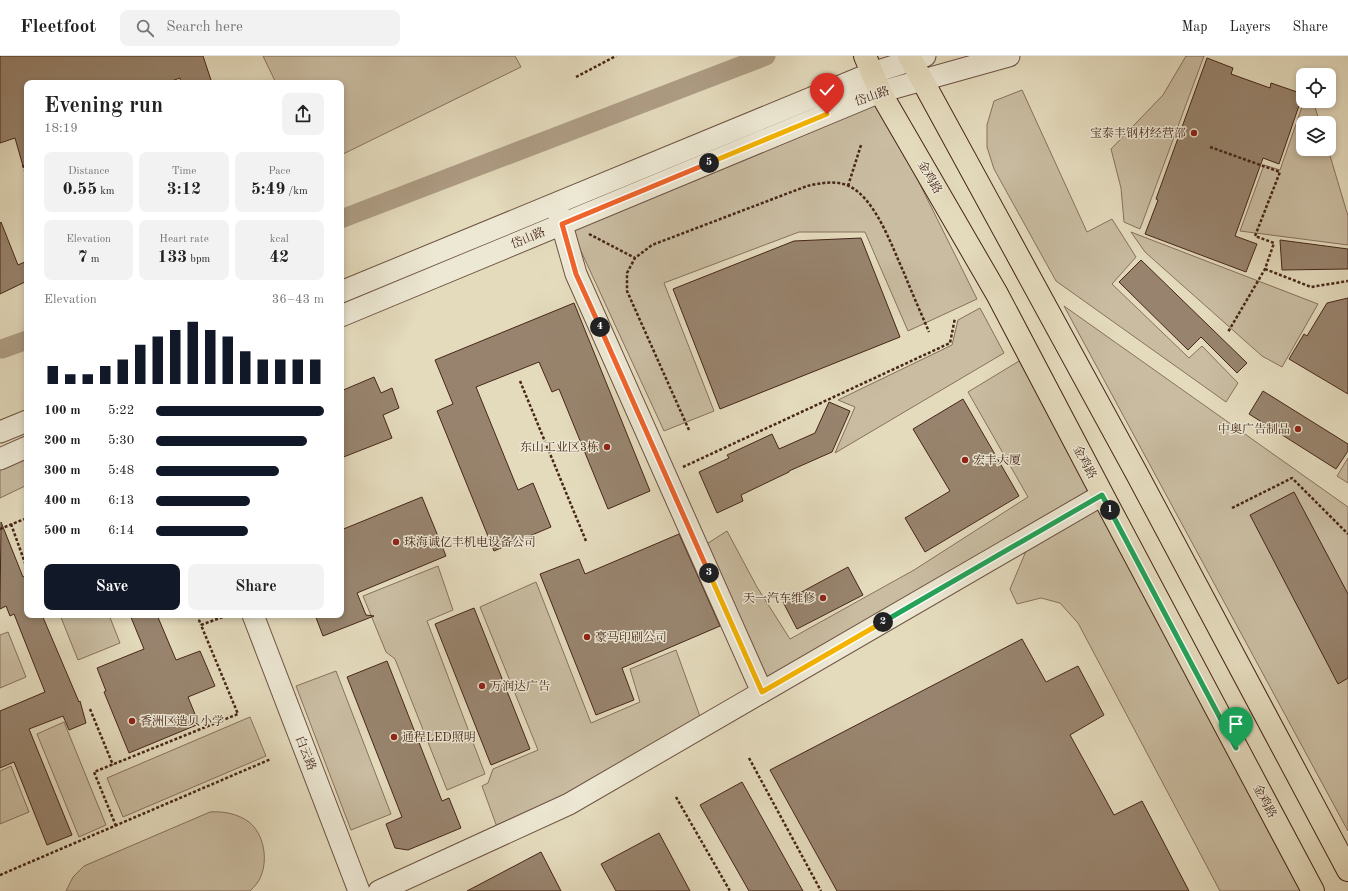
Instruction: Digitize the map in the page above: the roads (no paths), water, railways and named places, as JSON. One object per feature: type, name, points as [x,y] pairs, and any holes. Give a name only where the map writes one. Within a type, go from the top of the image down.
[{"type":"main road","points":[[915,58],[922,80],[1133,467],[1348,870]]},
{"type":"main road","name":"金鸡路","points":[[872,74],[997,294],[1312,891]]},
{"type":"street","name":"岱山路","points":[[344,315],[562,224],[872,74],[922,80],[1009,56]]},
{"type":"street","name":"岱山路","points":[[344,291],[872,74],[915,58]]},
{"type":"street","points":[[556,204],[576,274],[762,692]]},
{"type":"street","points":[[0,432],[24,422]]},
{"type":"street","points":[[0,459],[24,448]]},
{"type":"street","points":[[379,891],[569,804],[1102,495]]},
{"type":"street","name":"白云路","points":[[254,618],[359,891]]},
{"type":"waterway","points":[[344,218],[766,56]]},
{"type":"waterway","points":[[2,349],[24,341]]},
{"type":"place","name":"宝泰丰钢材经营部","points":[[1194,133]]},
{"type":"place","name":"中奥广告制品","points":[[1298,429]]},
{"type":"place","name":"东山工业区3栋","points":[[607,447]]},
{"type":"place","name":"宏丰大厦","points":[[965,460]]},
{"type":"place","name":"珠海诚亿丰机电设备公司","points":[[396,542]]},
{"type":"place","name":"天一汽车维修","points":[[823,598]]},
{"type":"place","name":"豪马印刷公司","points":[[587,637]]},
{"type":"place","name":"万润达广告","points":[[482,686]]},
{"type":"place","name":"香洲区造贝小学","points":[[132,721]]},
{"type":"place","name":"通程LED照明","points":[[394,737]]}]
